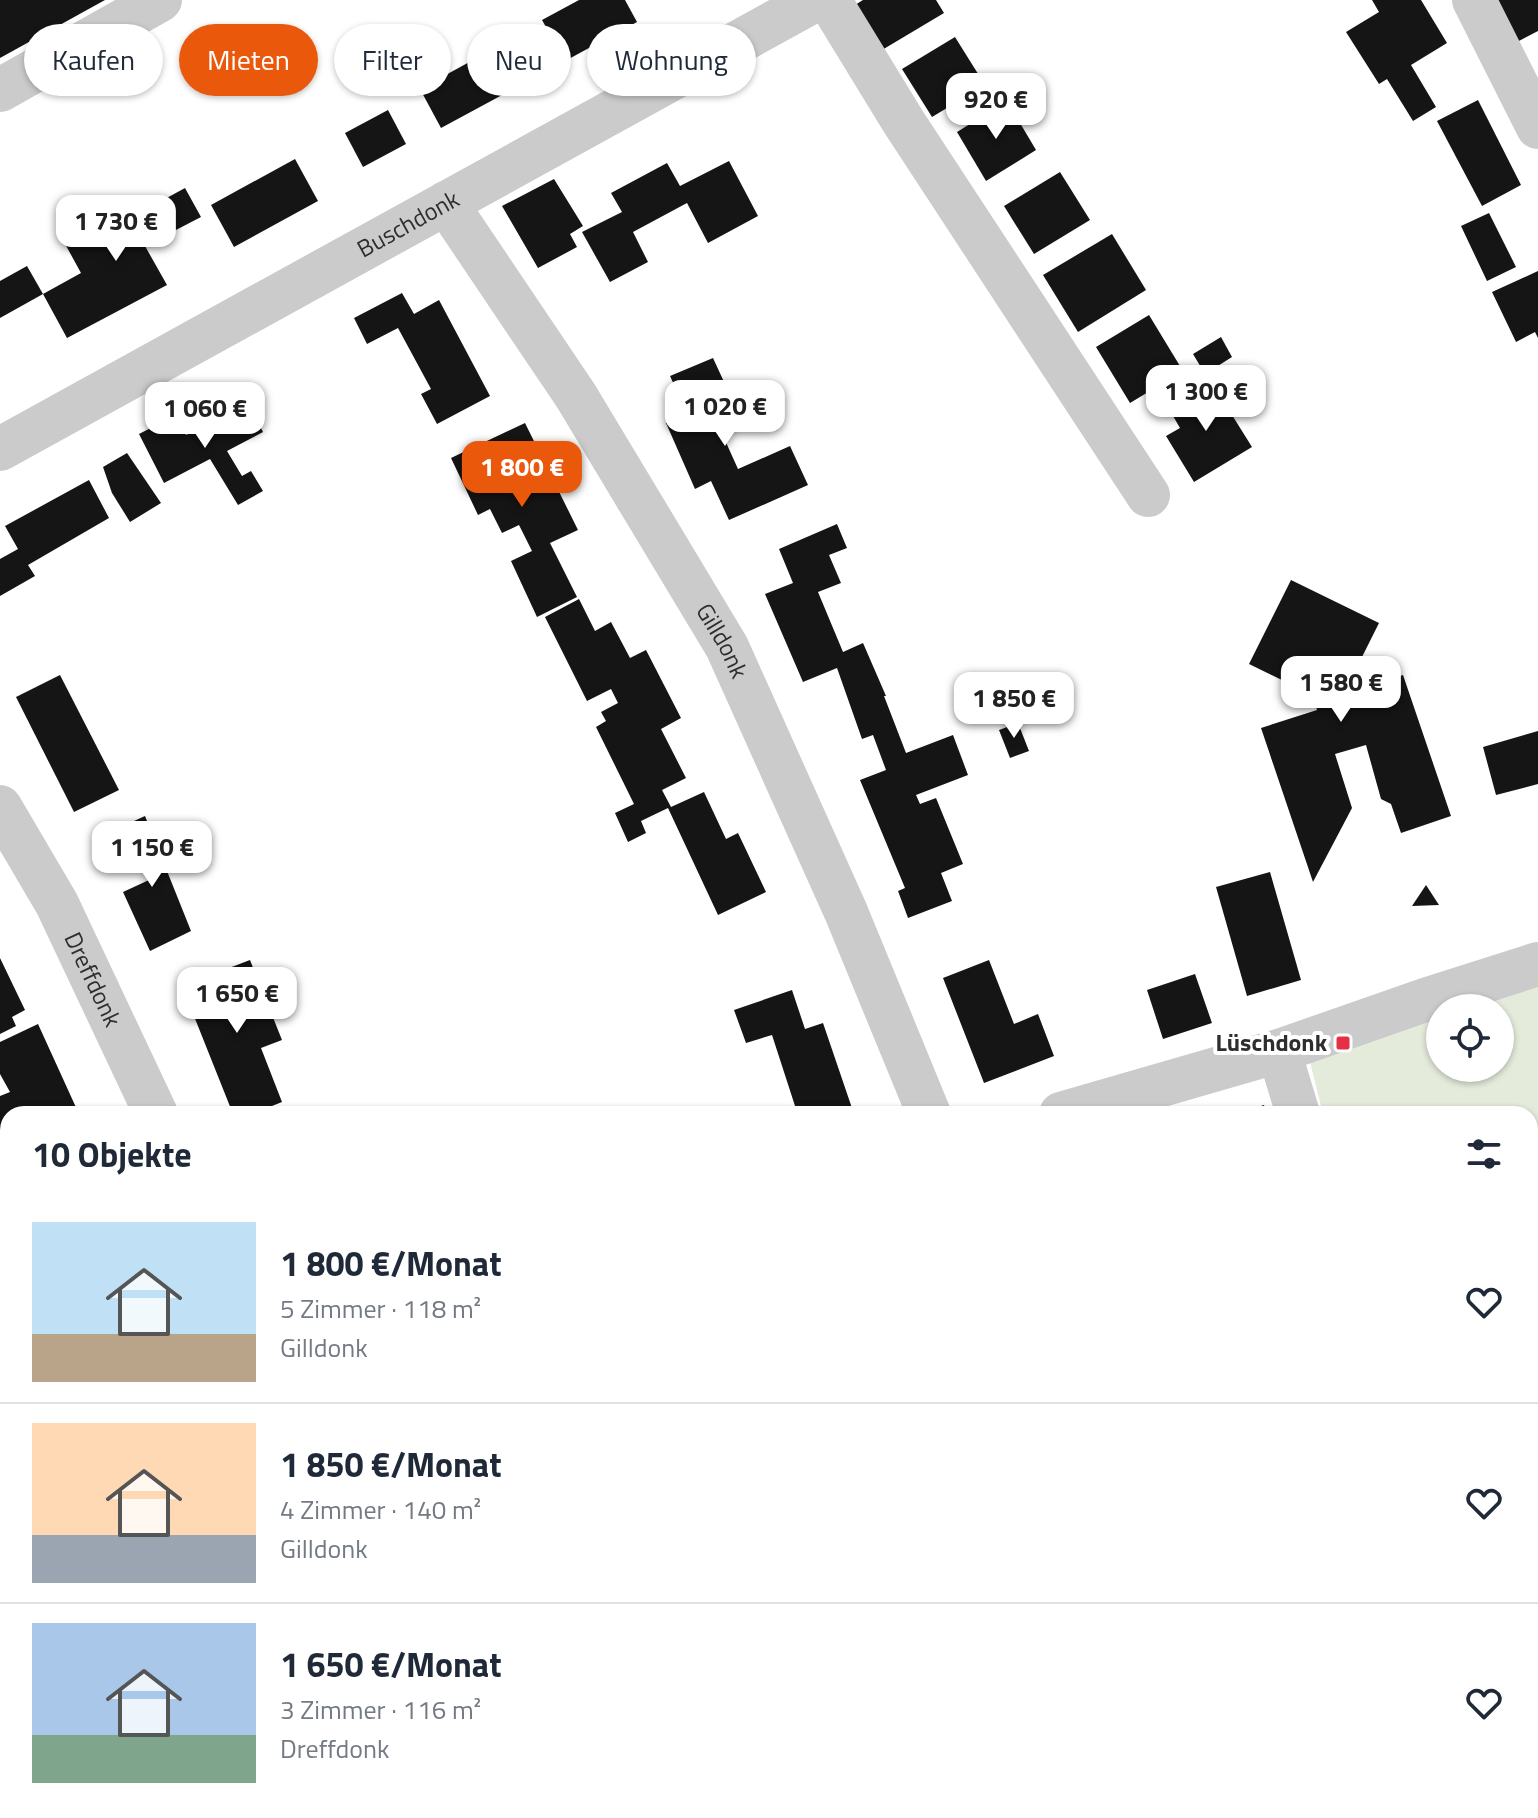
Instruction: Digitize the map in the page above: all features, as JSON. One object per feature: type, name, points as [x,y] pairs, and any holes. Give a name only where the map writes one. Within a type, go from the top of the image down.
[{"type":"street","points":[[0,90],[160,0]]},
{"type":"street","name":"Buschdonk","points":[[0,449],[815,0]]},
{"type":"street","points":[[829,0],[903,121],[1148,495]]},
{"type":"street","points":[[1474,0],[1538,127]]},
{"type":"street","name":"Gilldonk","points":[[446,203],[576,396],[727,647],[846,912],[926,1106]]},
{"type":"street","name":"Dreffdonk","points":[[0,807],[57,904],[152,1106]]},
{"type":"street","points":[[1089,1106],[1279,1051],[1538,964]]},
{"type":"street","points":[[1279,1051],[1296,1106]]},
{"type":"green space","points":[[1538,980],[1538,1106],[1321,1106],[1307,1050],[1426,1013],[1426,1082],[1514,1082],[1514,994],[1492,994]]},
{"type":"building","points":[[0,0],[105,0],[62,24],[24,24],[24,45],[0,58]]},
{"type":"building","points":[[579,0],[625,0],[637,22],[587,24],[587,49],[571,58],[571,24],[544,24],[542,20]]},
{"type":"building","points":[[863,0],[936,0],[944,13],[882,50],[855,5]]},
{"type":"building","points":[[1372,0],[1421,0],[1447,43],[1411,65],[1436,107],[1413,121],[1387,79],[1379,84],[1346,32],[1379,12]]},
{"type":"building","points":[[1495,0],[1538,0],[1538,31],[1517,42]]},
{"type":"building","points":[[955,37],[985,85],[932,117],[902,69]]},
{"type":"building","points":[[467,63],[467,96],[500,96],[441,128],[424,96],[451,96],[451,72]]},
{"type":"building","points":[[1478,100],[1521,185],[1482,206],[1437,121]]},
{"type":"building","points":[[1007,101],[1036,150],[986,181],[957,132]]},
{"type":"building","points":[[388,110],[406,144],[363,167],[345,133]]},
{"type":"building","points":[[295,159],[318,201],[234,247],[211,205]]},
{"type":"building","points":[[729,161],[758,216],[708,243],[687,203],[633,232],[648,262],[610,282],[582,232],[622,212],[611,193],[667,163],[680,186]]},
{"type":"building","points":[[1060,172],[1090,220],[1034,254],[1004,206]]},
{"type":"building","points":[[554,179],[583,226],[570,234],[577,247],[538,268],[502,206]]},
{"type":"building","points":[[185,188],[201,217],[145,246],[167,285],[67,338],[43,294],[81,273],[64,242],[125,208],[130,218]]},
{"type":"building","points":[[1489,213],[1516,267],[1487,281],[1461,226]]},
{"type":"building","points":[[1112,234],[1146,290],[1078,332],[1043,275]]},
{"type":"building","points":[[27,266],[43,294],[0,318],[0,281]]},
{"type":"building","points":[[1538,271],[1538,338],[1535,332],[1516,342],[1492,292]]},
{"type":"building","points":[[402,293],[414,314],[439,300],[490,396],[437,424],[421,394],[431,389],[398,328],[367,344],[354,318]]},
{"type":"building","points":[[1149,315],[1183,371],[1130,403],[1096,347]]},
{"type":"building","points":[[1221,337],[1232,357],[1205,374],[1193,354]]},
{"type":"building","points":[[713,358],[731,397],[710,407],[738,469],[790,446],[808,485],[729,520],[711,481],[695,489],[666,423],[692,412],[690,407],[685,409],[670,376]]},
{"type":"building","points":[[1212,383],[1252,447],[1194,482],[1166,436],[1180,428],[1169,409]]},
{"type":"building","points":[[249,405],[263,432],[227,451],[242,476],[251,471],[263,491],[238,505],[210,459],[164,483],[139,434],[176,415],[186,435]]},
{"type":"building","points":[[525,423],[578,530],[550,543],[577,597],[537,617],[511,561],[532,551],[519,525],[502,533],[490,509],[478,515],[451,458]]},
{"type":"building","points":[[127,453],[161,503],[130,522],[112,493],[103,467]]},
{"type":"building","points":[[89,480],[109,518],[28,565],[35,576],[0,596],[0,559],[18,549],[5,526]]},
{"type":"building","points":[[837,524],[847,548],[829,555],[841,583],[818,592],[843,652],[863,643],[906,753],[953,735],[968,775],[916,795],[920,804],[936,798],[963,864],[941,873],[952,901],[908,918],[898,891],[905,888],[860,780],[886,770],[873,735],[862,739],[837,668],[803,682],[765,594],[793,583],[779,549]]},
{"type":"building","points":[[1291,580],[1379,623],[1352,677],[1357,691],[1403,675],[1451,816],[1401,833],[1391,804],[1381,799],[1366,745],[1335,754],[1352,808],[1313,882],[1261,728],[1317,710],[1313,695],[1249,664]]},
{"type":"building","points":[[579,599],[595,631],[611,622],[630,658],[646,650],[681,718],[661,729],[686,778],[662,790],[671,807],[704,792],[726,839],[738,833],[766,892],[718,915],[668,808],[641,821],[646,833],[628,842],[615,813],[634,804],[596,727],[606,721],[601,712],[618,703],[611,689],[587,701],[545,617]]},
{"type":"building","points":[[60,675],[119,790],[74,812],[16,697]]},
{"type":"building","points":[[1018,723],[1029,751],[1010,758],[999,730]]},
{"type":"building","points":[[1538,731],[1538,784],[1496,795],[1483,747]]},
{"type":"building","points":[[145,816],[191,931],[150,951],[123,892],[149,880],[136,845],[121,852],[112,831]]},
{"type":"building","points":[[1270,872],[1301,980],[1247,996],[1216,887]]},
{"type":"building","points":[[1426,885],[1439,905],[1412,906]]},
{"type":"building","points":[[0,958],[25,1010],[12,1017],[16,1026],[0,1034]]},
{"type":"building","points":[[250,960],[282,1040],[261,1048],[282,1102],[272,1106],[230,1106],[182,986]]},
{"type":"building","points":[[989,960],[1014,1024],[1038,1014],[1054,1056],[984,1083],[943,978]]},
{"type":"building","points":[[1195,974],[1212,1023],[1163,1039],[1147,990]]},
{"type":"building","points":[[792,990],[805,1029],[823,1023],[851,1106],[795,1106],[772,1035],[746,1043],[734,1010]]},
{"type":"building","points":[[38,1024],[75,1106],[0,1106],[0,1096],[10,1092],[0,1074],[0,1042]]},
{"type":"place","name":"Lüschdonk","points":[[1343,1043]]}]
